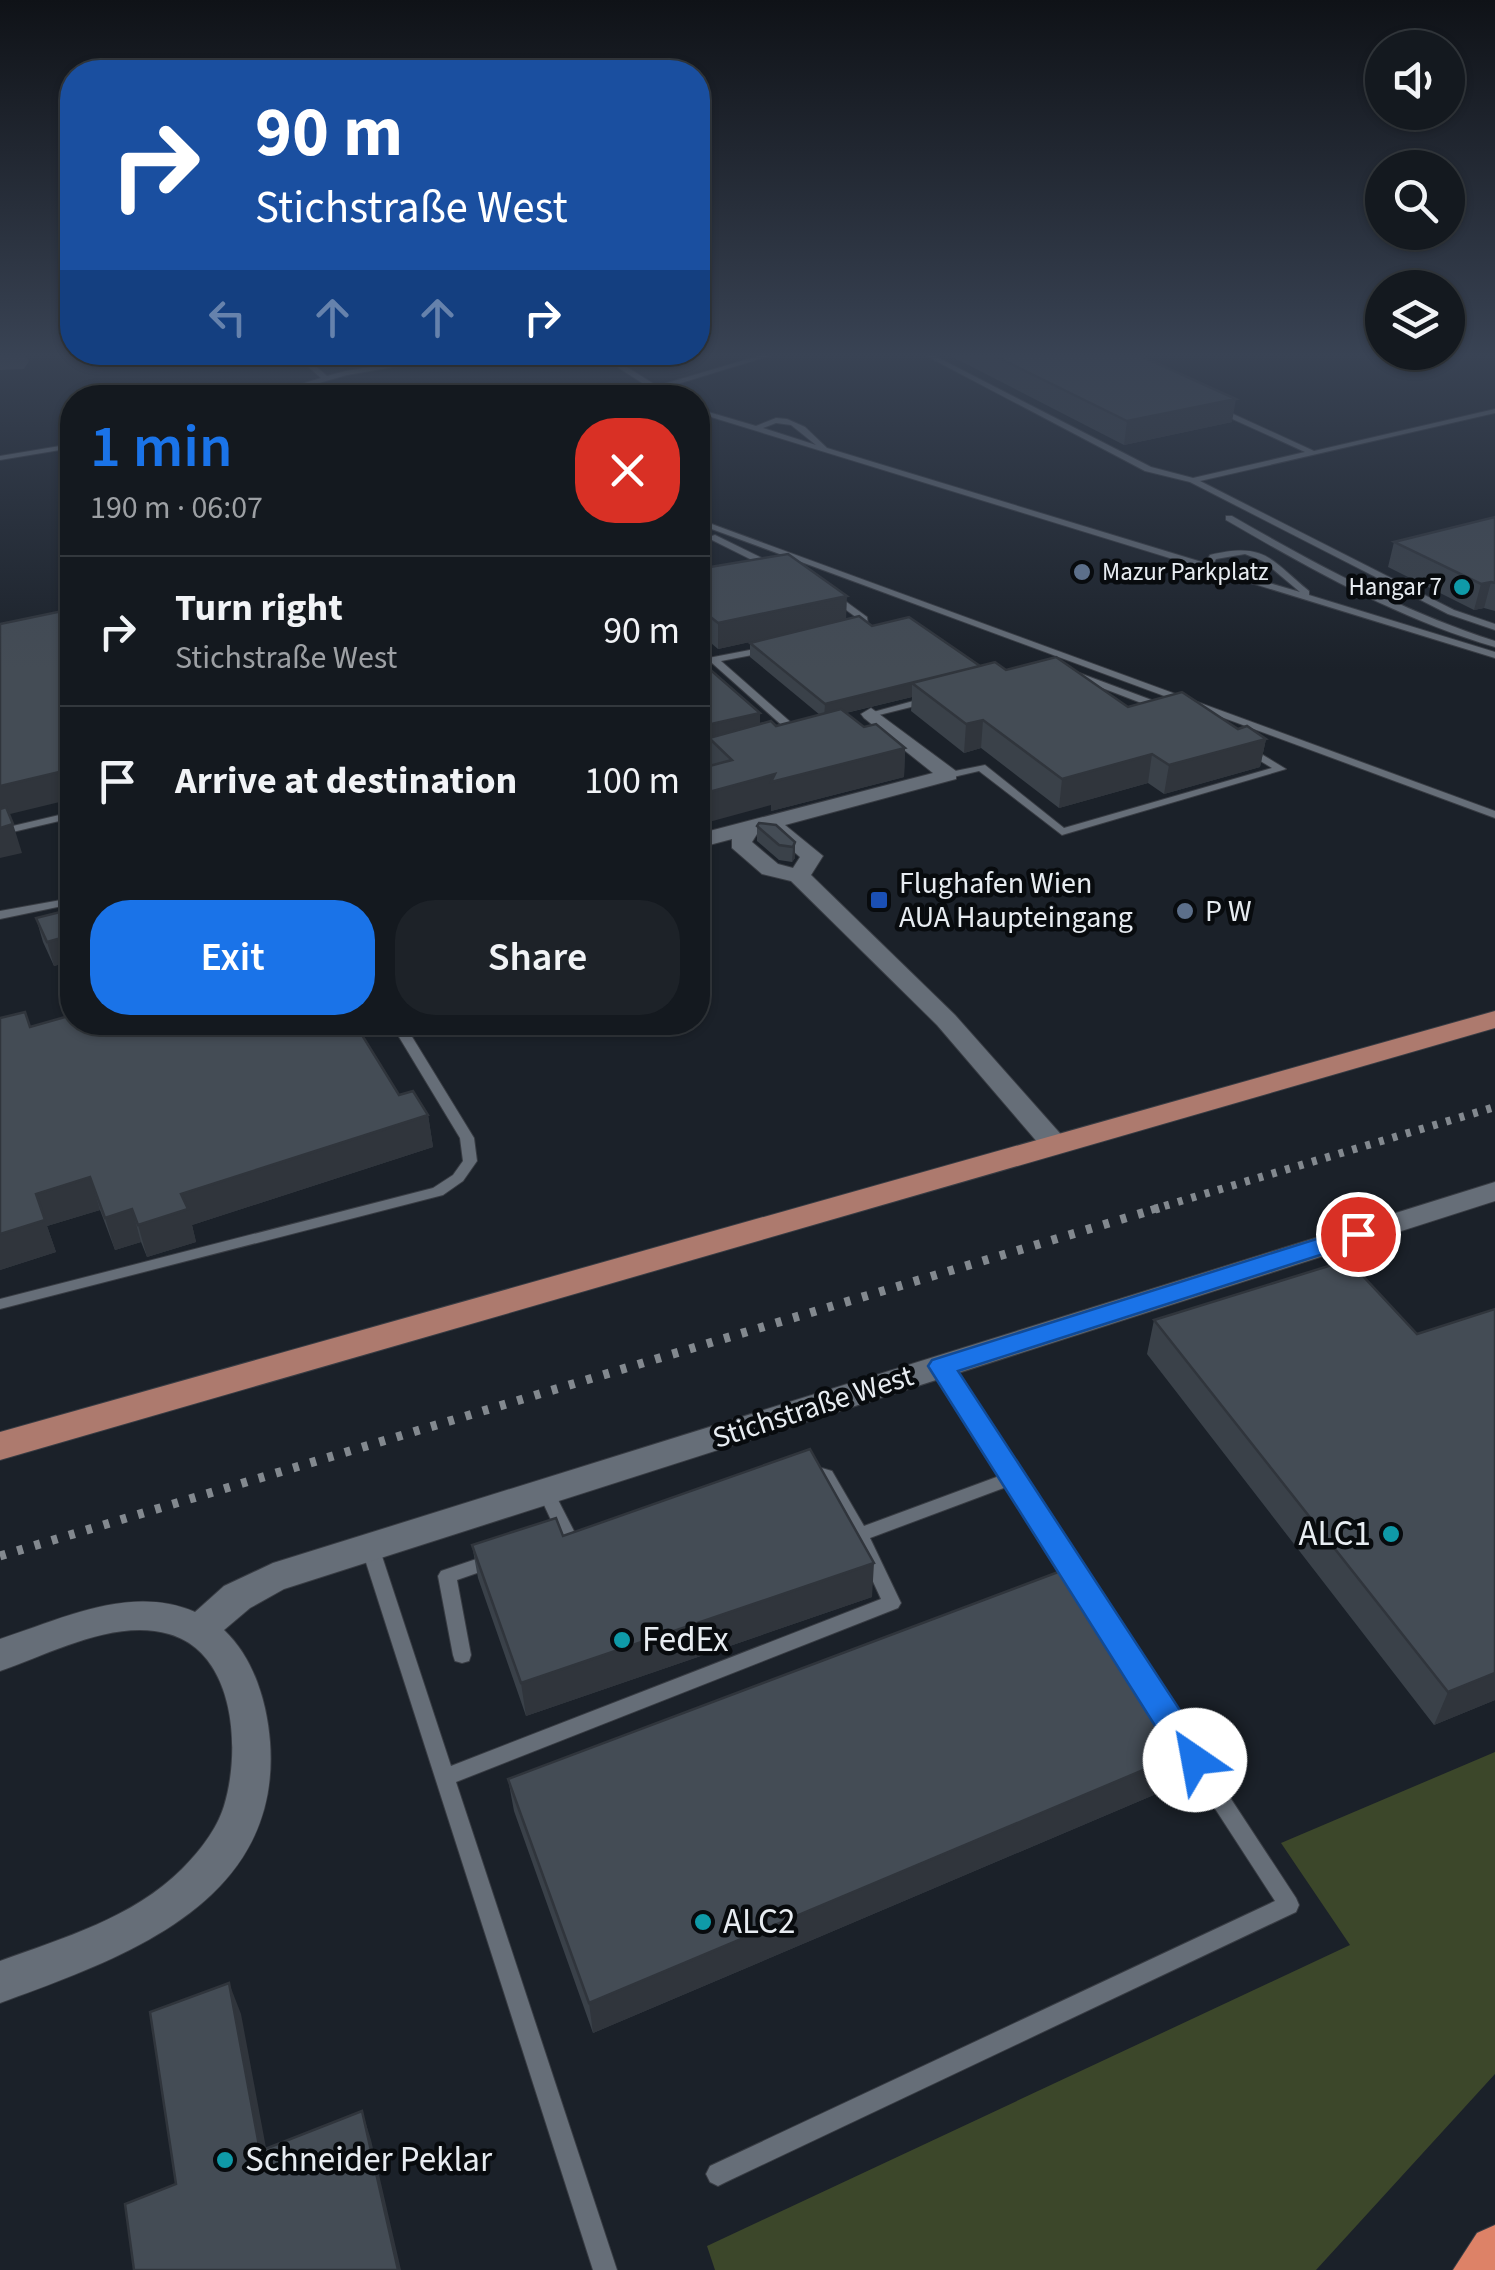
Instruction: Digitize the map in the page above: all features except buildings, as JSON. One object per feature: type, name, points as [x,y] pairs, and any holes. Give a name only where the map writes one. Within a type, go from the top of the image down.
[{"type":"highway","points":[[1479,2270],[1495,2251]]},
{"type":"main road","points":[[0,1446],[1495,1020]]},
{"type":"street","points":[[871,714],[949,775]]},
{"type":"street","points":[[710,838],[949,775]]},
{"type":"street","points":[[751,826],[740,842],[770,870],[799,876],[946,1020],[1055,1145]]},
{"type":"street","points":[[751,826],[784,831],[812,856],[799,876]]},
{"type":"street","name":"Stichstraße West","points":[[200,1628],[238,1597],[272,1578],[1495,1190]]},
{"type":"street","points":[[0,1655],[118,1619],[148,1615],[200,1628],[230,1658],[241,1688],[252,1761],[244,1807],[222,1854],[191,1888],[154,1917],[0,1982]]},
{"type":"lane","points":[[853,458],[1495,655]]},
{"type":"lane","points":[[1127,458],[1148,469],[1193,480],[1451,612],[1495,628]]},
{"type":"lane","points":[[1193,480],[1291,458]]},
{"type":"lane","points":[[1229,518],[1313,567],[1432,624],[1495,644]]},
{"type":"lane","points":[[710,525],[1495,815]]},
{"type":"lane","points":[[710,537],[781,570]]},
{"type":"lane","points":[[1208,566],[1213,556],[1227,552],[1261,556],[1276,562],[1310,597]]},
{"type":"lane","points":[[819,586],[864,619],[859,628],[842,632]]},
{"type":"lane","points":[[710,663],[770,650]]},
{"type":"lane","points":[[716,662],[800,736],[782,740]]},
{"type":"lane","points":[[1054,667],[1205,723]]},
{"type":"lane","points":[[871,714],[946,695]]},
{"type":"lane","points":[[949,775],[981,767],[1062,832],[1281,769],[1235,742]]},
{"type":"lane","points":[[710,760],[732,754]]},
{"type":"lane","points":[[0,832],[60,818]]},
{"type":"lane","points":[[0,915],[60,903]]},
{"type":"lane","points":[[0,1304],[421,1200],[448,1185],[470,1161],[466,1138],[404,1035]]},
{"type":"lane","points":[[942,1366],[1094,1605]]},
{"type":"lane","points":[[446,1777],[892,1603],[826,1476],[795,1468]]},
{"type":"lane","points":[[860,1535],[1012,1478]]},
{"type":"lane","points":[[546,1492],[567,1535]]},
{"type":"lane","points":[[370,1548],[606,2270]]},
{"type":"lane","points":[[462,1655],[447,1576],[517,1552]]},
{"type":"lane","points":[[718,2174],[1289,1905],[1176,1731]]},
{"type":"green space","points":[[1495,1752],[1495,2074],[1316,2270],[715,2270],[707,2246],[1350,1945],[1281,1843]]},
{"type":"railway","points":[[1151,1210],[1495,1107]]},
{"type":"railway","points":[[0,1556],[1159,1208]]},
{"type":"place","name":"Mazur Parkplatz","points":[[1082,572]]},
{"type":"place","name":"Hangar 7","points":[[1462,587]]},
{"type":"place","name":"Flughafen Wien AUA Haupteingang","points":[[879,900]]},
{"type":"place","name":"P W","points":[[1185,911]]},
{"type":"place","name":"ALC1","points":[[1391,1534]]},
{"type":"place","name":"FedEx","points":[[622,1640]]},
{"type":"place","name":"ALC2","points":[[703,1922]]},
{"type":"place","name":"Schneider Peklar","points":[[225,2160]]},
{"type":"route","points":[[1195,1760],[942,1366],[1358,1234]]}]
